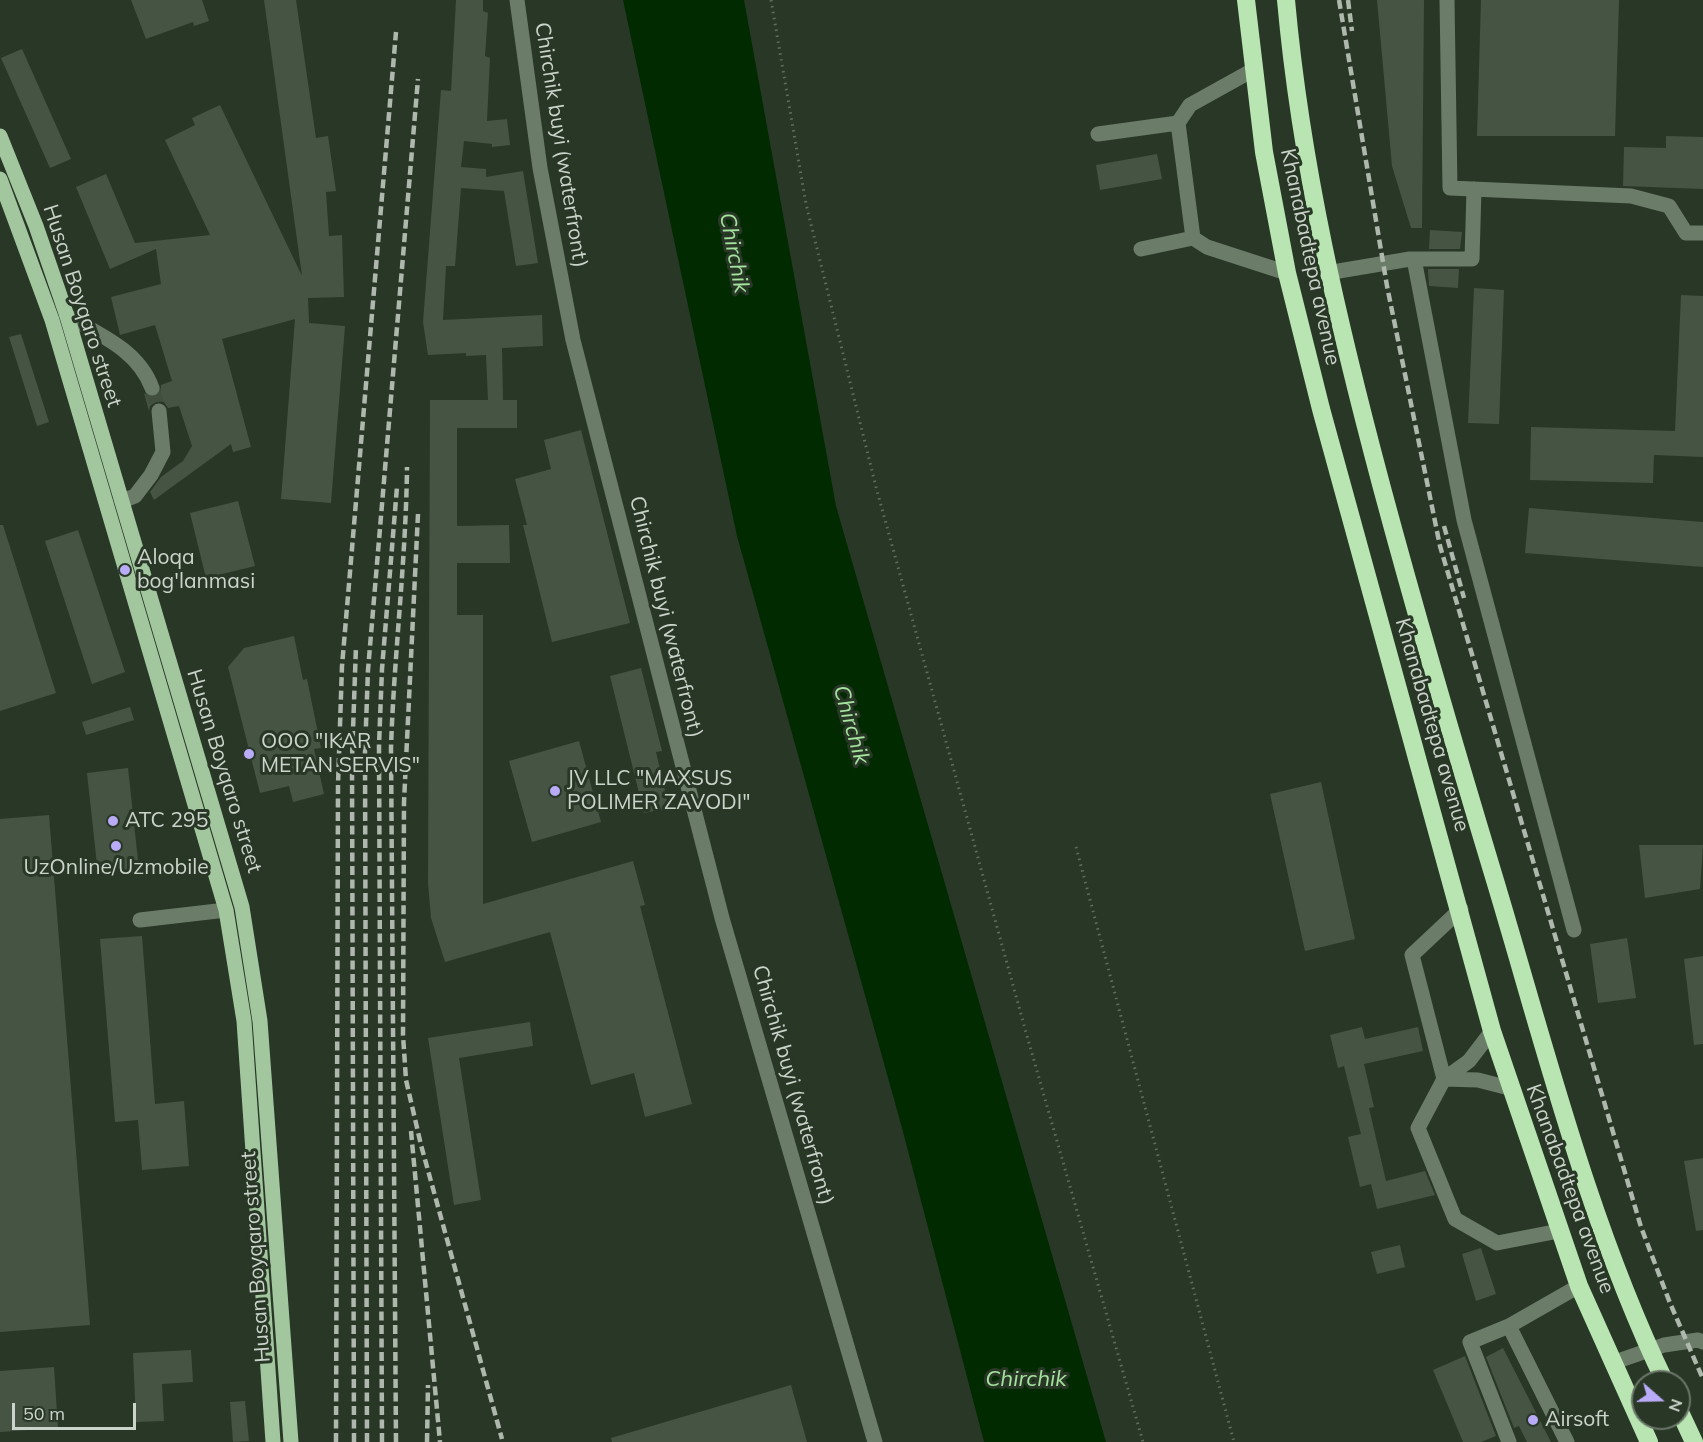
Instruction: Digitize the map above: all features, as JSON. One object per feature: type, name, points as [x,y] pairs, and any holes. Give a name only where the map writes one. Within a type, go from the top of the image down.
[{"type":"highway","name":"Khanabadtepa avenue","points":[[1246,0],[1253,70],[1274,212],[1287,273],[1340,478],[1461,909],[1492,1031],[1509,1088],[1579,1286],[1649,1442]]},
{"type":"highway","name":"Khanabadtepa avenue","points":[[1286,0],[1306,168],[1327,273],[1406,577],[1466,787],[1596,1214],[1659,1370]]},
{"type":"main road","name":"Husan Boyqaro street","points":[[0,136],[36,226],[59,318],[226,910],[244,1020],[273,1442]]},
{"type":"main road","name":"Husan Boyqaro street","points":[[0,179],[59,318],[122,501],[242,907],[260,1021],[291,1442]]},
{"type":"main road","points":[[226,910],[242,907]]},
{"type":"street","name":"Chirchik buyi (waterfront)","points":[[517,0],[540,168],[573,340],[722,918],[875,1442]]},
{"type":"street","points":[[1447,0],[1449,189],[1631,196],[1669,206],[1686,233],[1703,233]]},
{"type":"street","points":[[1193,238],[1178,123],[1190,105],[1253,70]]},
{"type":"street","points":[[1098,134],[1178,123]]},
{"type":"street","points":[[1327,273],[1414,259],[1472,259],[1474,189]]},
{"type":"street","points":[[1141,249],[1193,238],[1207,247],[1287,273]]},
{"type":"street","points":[[1414,259],[1464,519],[1574,930]]},
{"type":"street","points":[[59,318],[122,347],[146,372],[152,388]]},
{"type":"street","points":[[122,501],[135,496],[151,475],[162,452],[159,411]]},
{"type":"street","points":[[1444,1079],[1412,955],[1461,909]]},
{"type":"street","points":[[140,920],[226,910]]},
{"type":"street","points":[[1492,1031],[1469,1061],[1444,1079],[1418,1128],[1455,1219],[1497,1243],[1559,1231]]},
{"type":"street","points":[[1444,1079],[1478,1080],[1509,1088]]},
{"type":"street","points":[[1509,1442],[1470,1342],[1509,1326],[1579,1286]]},
{"type":"street","points":[[1509,1326],[1567,1442]]},
{"type":"street","points":[[1612,1363],[1649,1349],[1698,1340],[1703,1342]]},
{"type":"path","points":[[771,0],[806,204],[876,487],[1027,1036],[1143,1442]]},
{"type":"path","points":[[1076,847],[1234,1442]]},
{"type":"water","name":"Chirchik","points":[[623,0],[744,0],[836,506],[1106,1442],[984,1442],[902,1128],[737,536]]},
{"type":"building","points":[[131,0],[202,0],[209,21],[194,26],[193,22],[146,39]]},
{"type":"building","points":[[264,0],[296,0],[316,138],[328,136],[336,191],[326,192],[329,236],[342,235],[344,297],[308,298],[309,323],[345,326],[331,503],[281,499],[295,319],[222,339],[251,447],[233,452],[231,444],[154,500],[150,492],[161,477],[183,461],[192,446],[179,406],[168,408],[164,402],[157,401],[150,406],[149,411],[144,393],[151,398],[156,397],[160,393],[161,385],[172,381],[155,325],[120,335],[111,297],[161,284],[156,249],[110,269],[76,187],[106,174],[135,243],[210,235],[165,140],[195,125],[192,118],[220,105],[302,276]]},
{"type":"building","points":[[456,0],[483,0],[483,11],[488,13],[485,56],[490,58],[487,121],[507,119],[510,145],[492,147],[492,144],[464,141],[461,167],[486,169],[486,177],[523,171],[538,263],[516,266],[504,191],[461,188],[455,266],[446,266],[443,320],[542,315],[543,346],[502,348],[503,400],[517,400],[517,428],[457,428],[457,526],[509,525],[510,563],[457,563],[457,615],[483,615],[483,904],[633,861],[645,905],[640,906],[692,1104],[645,1117],[634,1073],[591,1085],[550,932],[445,962],[431,918],[428,883],[430,400],[488,400],[486,355],[466,356],[466,353],[428,355],[423,322],[441,90],[451,91]]},
{"type":"building","points":[[1377,0],[1424,0],[1422,228],[1411,228],[1392,166]]},
{"type":"building","points":[[1481,0],[1619,0],[1615,136],[1477,136]]},
{"type":"building","points":[[22,49],[71,159],[50,168],[1,58]]},
{"type":"building","points":[[1666,136],[1703,137],[1703,189],[1623,186],[1624,147],[1666,148]]},
{"type":"building","points":[[1157,154],[1162,179],[1100,190],[1096,165]]},
{"type":"building","points":[[1430,230],[1462,232],[1460,249],[1429,249]]},
{"type":"building","points":[[1428,269],[1459,269],[1458,288],[1429,286]]},
{"type":"building","points":[[1474,288],[1504,290],[1499,424],[1468,423]]},
{"type":"building","points":[[1681,295],[1703,296],[1703,457],[1654,455],[1653,483],[1530,480],[1531,427],[1675,431]]},
{"type":"building","points":[[21,334],[49,422],[37,426],[9,337]]},
{"type":"building","points":[[581,430],[630,623],[552,642],[523,525],[527,525],[515,479],[551,469],[544,440]]},
{"type":"building","points":[[238,501],[255,566],[206,578],[190,513]]},
{"type":"building","points":[[1529,508],[1703,522],[1703,567],[1525,553]]},
{"type":"building","points":[[0,525],[3,525],[56,693],[0,711]]},
{"type":"building","points":[[78,530],[125,672],[92,684],[45,541]]},
{"type":"building","points":[[294,636],[303,680],[307,679],[321,748],[314,749],[324,794],[293,802],[289,786],[260,793],[228,667],[244,648]]},
{"type":"building","points":[[641,668],[662,751],[656,752],[669,808],[644,813],[610,676]]},
{"type":"building","points":[[130,707],[134,720],[86,735],[82,722]]},
{"type":"building","name":"JV LLC \"MAXSUS POLIMER ZAVODI\"","points":[[579,741],[601,822],[532,842],[509,761]]},
{"type":"building","name":"ATC 295","points":[[128,768],[139,869],[98,874],[87,773]]},
{"type":"building","points":[[1321,782],[1355,939],[1305,951],[1270,794]]},
{"type":"building","points":[[49,815],[90,1325],[0,1332],[0,819]]},
{"type":"building","points":[[1639,845],[1703,845],[1700,889],[1645,898]]},
{"type":"building","points":[[142,936],[155,1104],[184,1101],[189,1166],[142,1170],[138,1120],[115,1122],[100,939]]},
{"type":"building","points":[[1627,938],[1636,998],[1598,1003],[1590,944]]},
{"type":"building","points":[[1703,956],[1703,1044],[1694,1045],[1684,959]]},
{"type":"building","points":[[530,1022],[533,1046],[459,1058],[481,1200],[454,1205],[428,1038]]},
{"type":"building","points":[[1362,1027],[1365,1039],[1418,1027],[1423,1051],[1364,1064],[1374,1107],[1369,1108],[1386,1181],[1425,1171],[1435,1195],[1377,1209],[1371,1184],[1360,1187],[1348,1137],[1361,1134],[1344,1066],[1338,1068],[1330,1035]]},
{"type":"building","points":[[1703,1158],[1703,1230],[1696,1231],[1684,1161]]},
{"type":"building","points":[[1400,1245],[1405,1267],[1377,1274],[1371,1252]]},
{"type":"building","points":[[1481,1248],[1496,1294],[1476,1301],[1462,1254]]},
{"type":"building","points":[[1503,1348],[1551,1442],[1527,1442],[1519,1426],[1514,1428],[1486,1357]]},
{"type":"building","points":[[191,1350],[193,1382],[162,1384],[164,1421],[136,1422],[133,1353]]},
{"type":"building","points":[[1465,1356],[1496,1436],[1481,1442],[1463,1442],[1433,1370]]},
{"type":"building","points":[[54,1367],[58,1428],[0,1432],[0,1371]]},
{"type":"building","points":[[791,1385],[807,1442],[612,1442],[611,1438]]},
{"type":"building","points":[[245,1401],[249,1441],[233,1442],[230,1402]]},
{"type":"tunnel","points":[[152,388],[159,411]]},
{"type":"railway","points":[[1339,0],[1387,286],[1440,546],[1641,1227],[1670,1303],[1703,1379]]},
{"type":"railway","points":[[1348,0],[1352,31]]},
{"type":"railway","points":[[336,1442],[338,785],[342,666],[396,32]]},
{"type":"railway","points":[[367,1442],[365,752],[368,670],[418,79]]},
{"type":"railway","points":[[396,1442],[391,748],[407,467]]},
{"type":"railway","points":[[382,1442],[379,745],[382,669],[397,487]]},
{"type":"railway","points":[[418,514],[404,802],[403,1035],[406,1080],[421,1145],[502,1439]]},
{"type":"railway","points":[[1444,526],[1464,598]]},
{"type":"railway","points":[[354,1442],[352,759],[356,646]]},
{"type":"railway","points":[[411,1131],[440,1442]]},
{"type":"railway","points":[[427,1442],[428,1385]]},
{"type":"place","name":"Aloqa bog'lanmasi","points":[[125,570]]},
{"type":"place","name":"OOO \"IKAR METAN SERVIS\"","points":[[249,754]]},
{"type":"place","name":"JV LLC \"MAXSUS POLIMER ZAVODI\"","points":[[555,791]]},
{"type":"place","name":"ATC 295","points":[[113,821]]},
{"type":"place","name":"UzOnline/Uzmobile","points":[[116,846]]},
{"type":"place","name":"Airsoft","points":[[1533,1420]]}]
